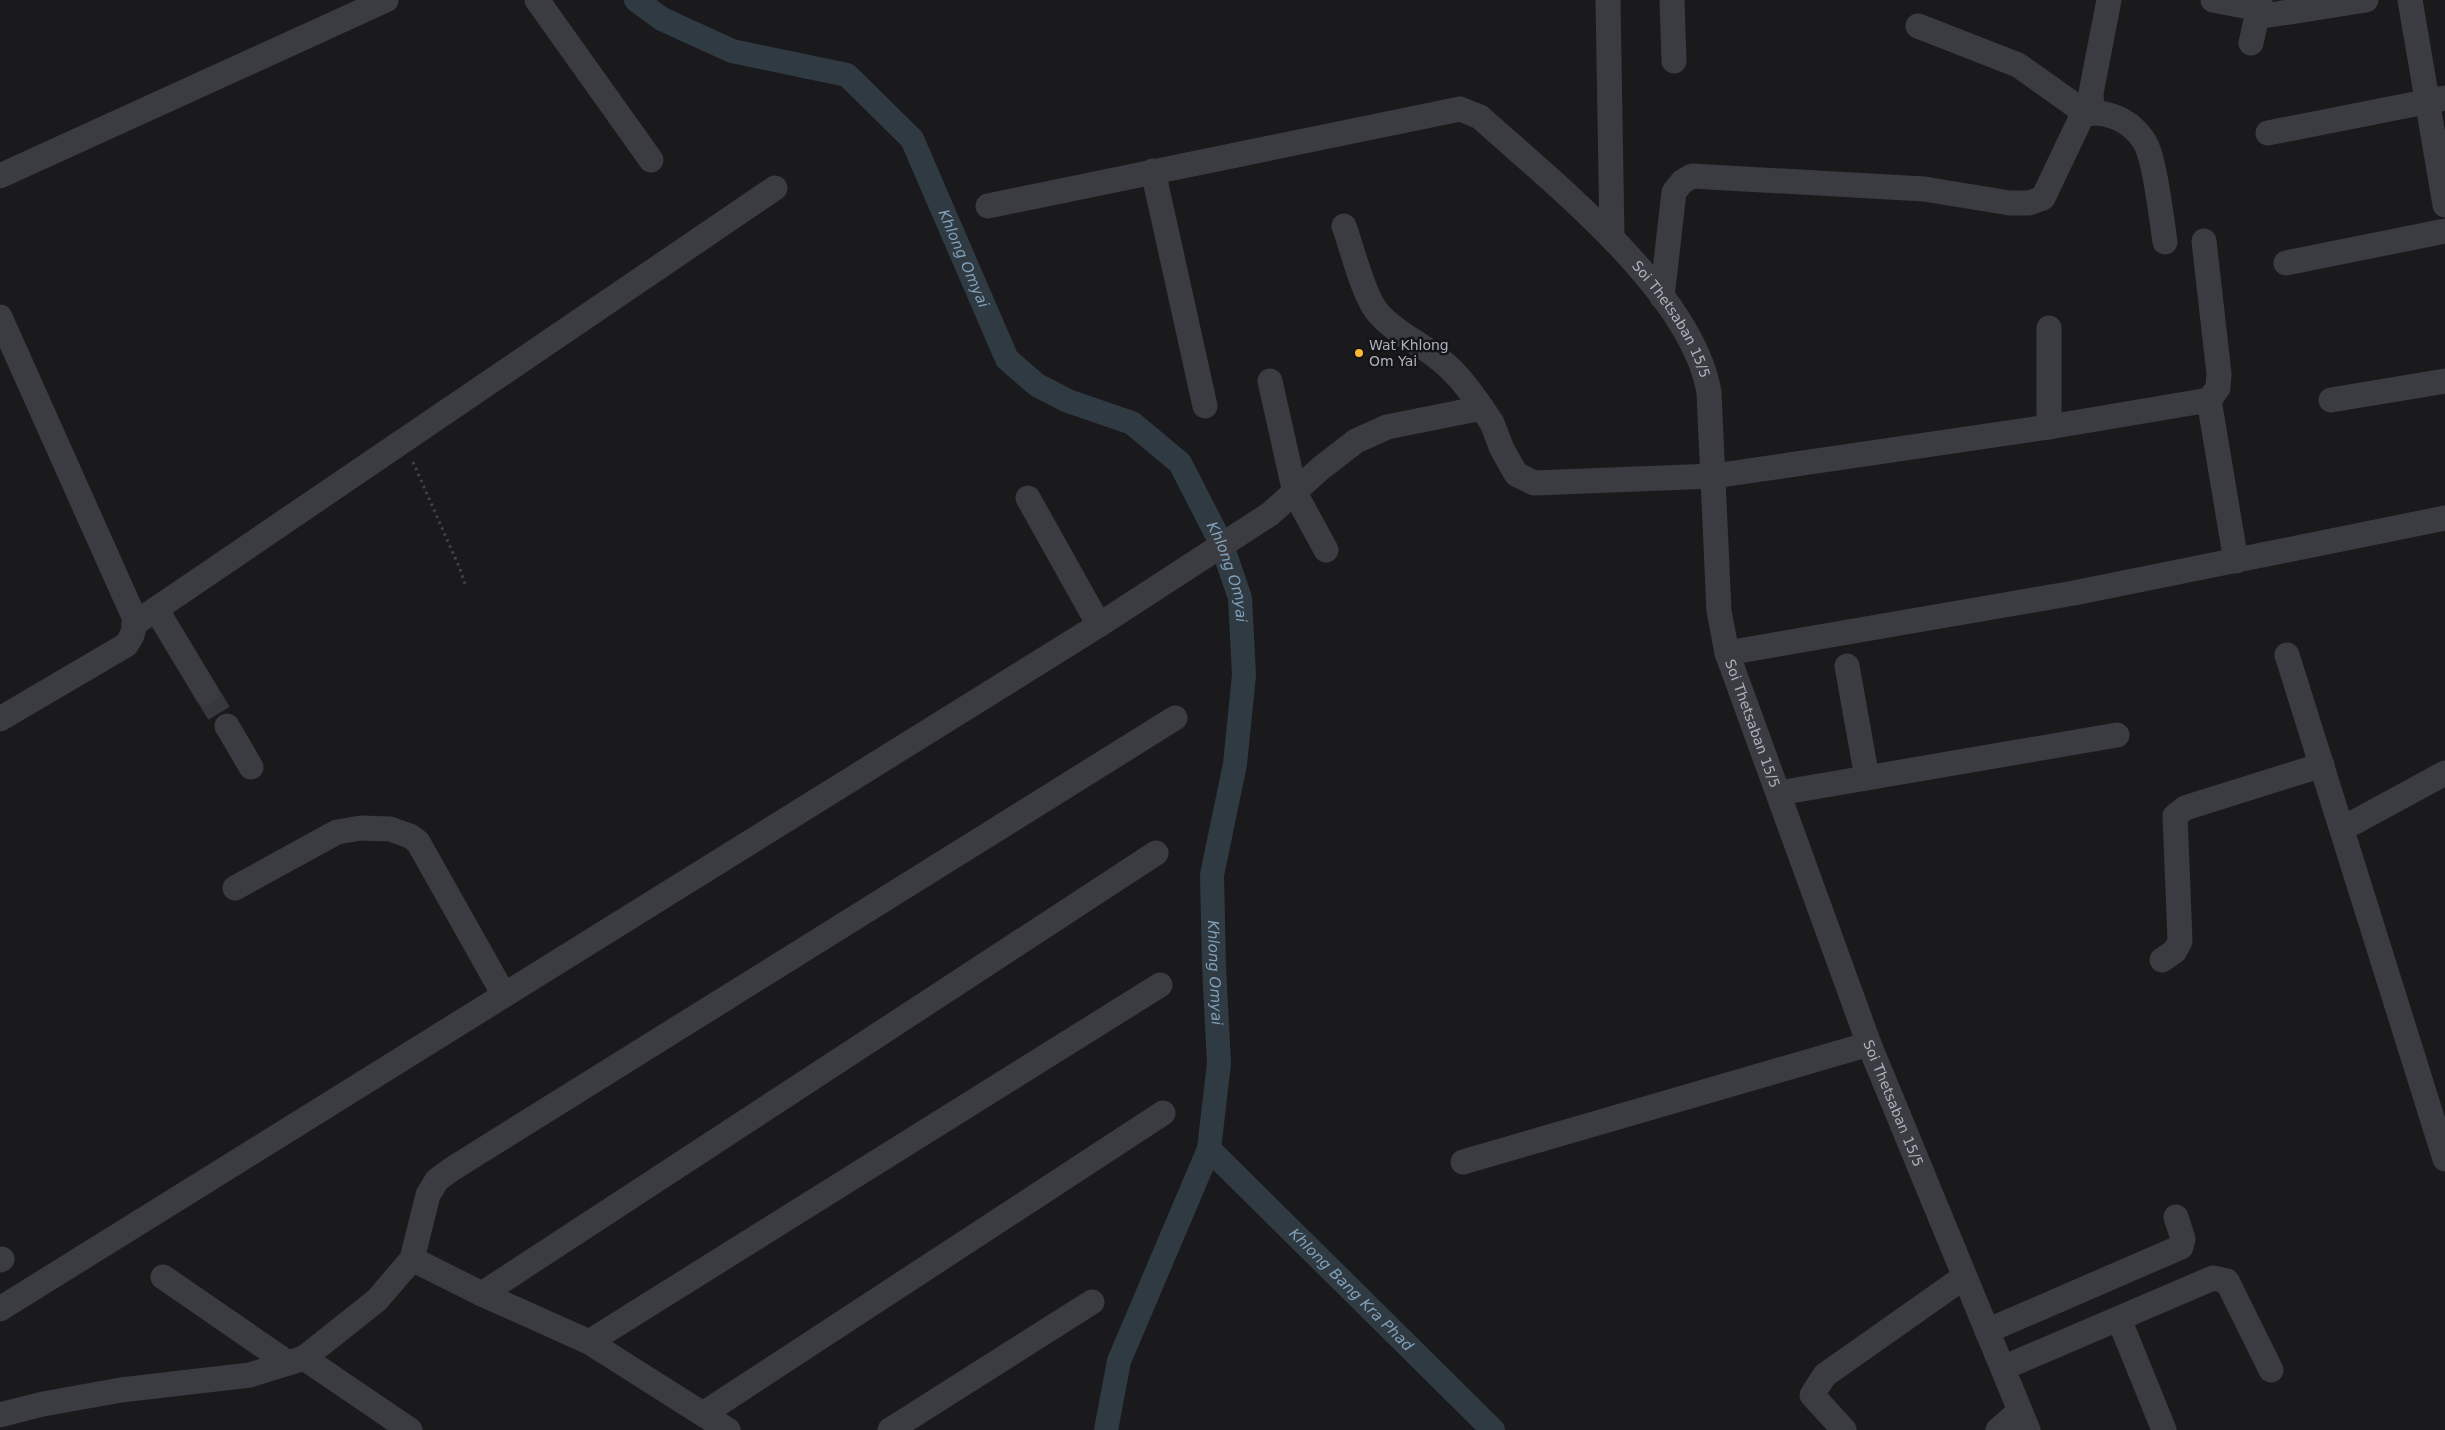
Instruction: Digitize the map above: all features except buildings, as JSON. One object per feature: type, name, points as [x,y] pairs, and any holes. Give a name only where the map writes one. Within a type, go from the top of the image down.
[{"type":"street","points":[[0,176],[386,0]]},
{"type":"street","points":[[537,0],[651,160]]},
{"type":"street","points":[[1608,0],[1612,237]]},
{"type":"street","points":[[1672,0],[1674,61]]},
{"type":"street","points":[[2089,113],[2091,93],[2109,0]]},
{"type":"street","points":[[2213,0],[2259,9],[2366,0]]},
{"type":"street","points":[[2410,0],[2436,100],[2445,206]]},
{"type":"street","points":[[2251,43],[2259,9]]},
{"type":"street","points":[[1918,26],[2018,65],[2089,113]]},
{"type":"street","points":[[2268,133],[2436,100]]},
{"type":"street","name":"Soi Thetsaban 15/5","points":[[988,206],[1460,109],[1480,117],[1612,237],[1662,297],[1688,337],[1707,378],[1714,476],[1719,611],[1727,653],[1869,1044],[2024,1420]]},
{"type":"street","points":[[1662,297],[1674,192],[1682,182],[1692,176],[1924,189],[2010,203],[2037,202],[2043,198],[2082,116],[2089,113],[2104,113],[2127,122],[2140,135],[2149,151],[2165,242]]},
{"type":"street","points":[[1154,171],[1206,406]]},
{"type":"street","points":[[134,624],[775,188]]},
{"type":"street","points":[[1344,226],[1371,302],[1379,314],[1410,340],[1434,354],[1459,375],[1492,423],[1502,449],[1516,474],[1534,483],[1714,476],[2049,427],[2210,400]]},
{"type":"street","points":[[2286,263],[2445,231]]},
{"type":"street","points":[[2204,241],[2219,374],[2218,388],[2210,400],[2236,561]]},
{"type":"street","points":[[0,317],[134,617],[132,638],[126,645],[0,719]]},
{"type":"street","points":[[2049,328],[2049,427]]},
{"type":"street","points":[[1270,381],[1295,493],[1326,550]]},
{"type":"street","points":[[2331,400],[2445,381]]},
{"type":"street","points":[[0,1309],[1099,625],[1270,514],[1321,468],[1356,441],[1387,427],[1482,408]]},
{"type":"street","points":[[1028,498],[1099,625]]},
{"type":"street","points":[[1727,653],[2074,594],[2445,518]]},
{"type":"street","points":[[156,609],[206,692]]},
{"type":"street","points":[[2288,654],[2445,1158]]},
{"type":"street","points":[[1847,666],[1868,778]]},
{"type":"street","points":[[1,1415],[43,1404],[121,1390],[250,1375],[296,1361],[377,1300],[412,1259],[428,1195],[437,1180],[452,1169],[1175,718]]},
{"type":"street","points":[[227,726],[251,767]]},
{"type":"street","points":[[1779,793],[2117,735]]},
{"type":"street","points":[[2162,960],[2175,951],[2180,941],[2175,816],[2185,808],[2322,765]]},
{"type":"street","points":[[2342,829],[2445,773]]},
{"type":"street","points":[[235,888],[337,832],[361,828],[390,829],[410,836],[418,842],[504,995]]},
{"type":"street","points":[[482,1294],[1156,853]]},
{"type":"street","points":[[589,1342],[1160,985]]},
{"type":"street","points":[[1463,1162],[1869,1044]]},
{"type":"street","points":[[703,1414],[1163,1113]]},
{"type":"street","points":[[1988,1331],[2181,1247],[2184,1239],[2176,1217]]},
{"type":"street","points":[[412,1259],[482,1294],[589,1342],[728,1430]]},
{"type":"street","points":[[163,1277],[410,1430]]},
{"type":"street","points":[[1844,1430],[1812,1395],[1824,1375],[1964,1277]]},
{"type":"street","points":[[2003,1368],[2213,1278],[2227,1281],[2271,1370]]},
{"type":"street","points":[[890,1430],[1092,1302]]},
{"type":"street","points":[[2119,1319],[2164,1430]]},
{"type":"street","points":[[1,1415],[22,1430]]},
{"type":"street","points":[[1998,1430],[2024,1420]]},
{"type":"path","points":[[404,440],[466,587]]},
{"type":"waterway","name":"Khlong Omyai","points":[[636,0],[662,19],[732,51],[847,75],[912,139],[1007,359],[1037,385],[1068,401],[1132,423],[1180,463],[1222,545],[1240,598],[1244,675],[1235,764],[1212,875],[1219,1063],[1209,1149],[1119,1361],[1106,1430]]},
{"type":"waterway","name":"Khlong Bang Kra Phad","points":[[1209,1149],[1493,1430]]},
{"type":"tunnel","points":[[206,692],[227,726]]},
{"type":"place","name":"Wat Khlong Om Yai","points":[[1359,353]]}]
